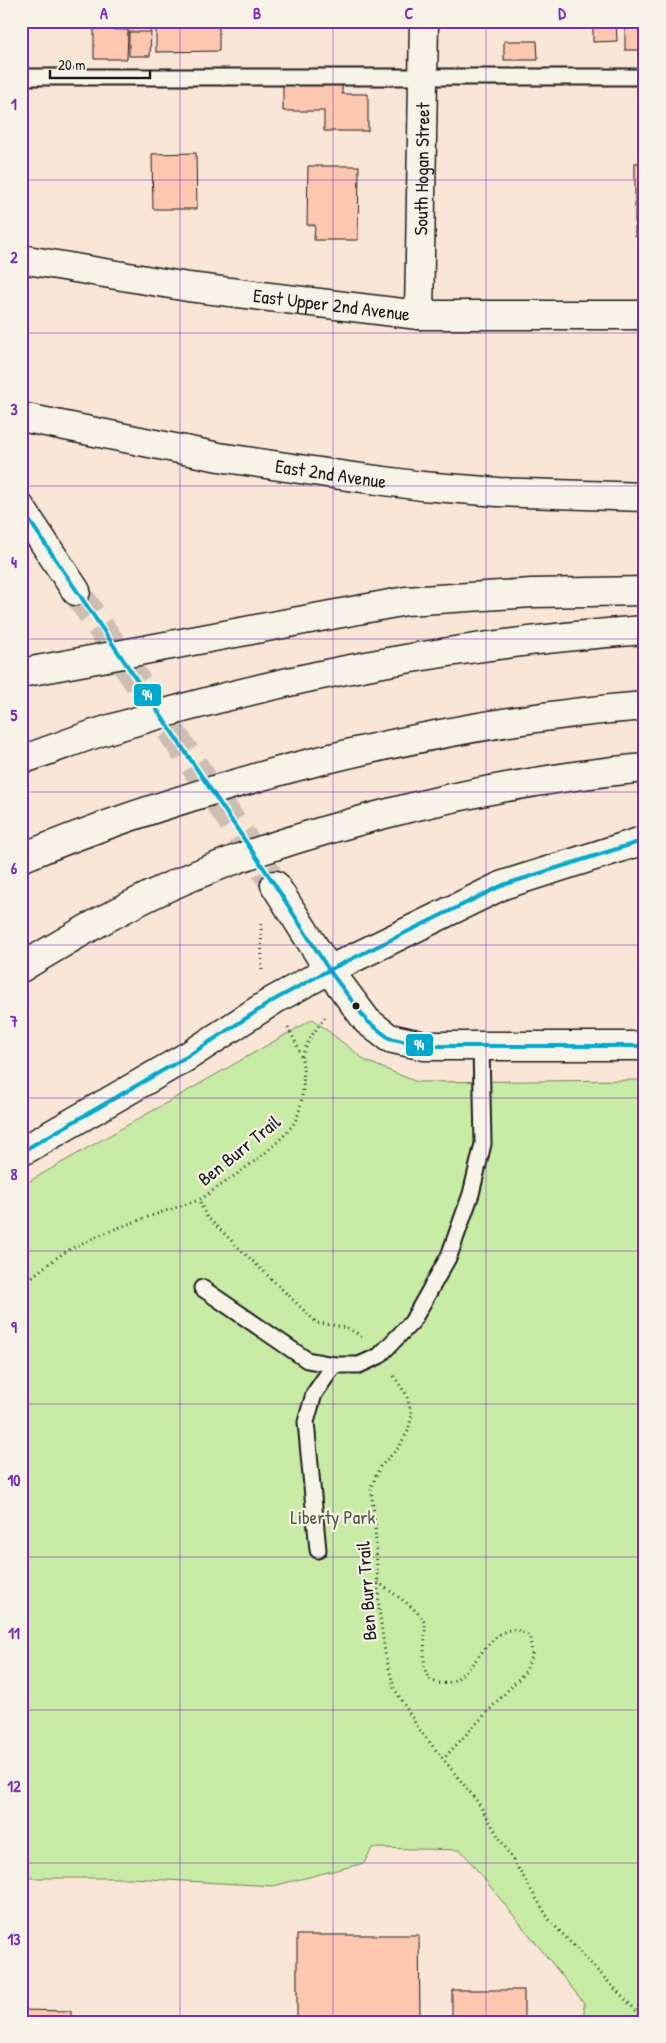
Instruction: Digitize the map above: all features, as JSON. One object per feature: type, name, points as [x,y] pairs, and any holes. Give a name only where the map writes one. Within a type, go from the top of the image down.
[{"type":"main road","name":"South Hogan Street","points":[[419,315],[424,21]]},
{"type":"main road","name":"East Upper 2nd Avenue","points":[[21,259],[188,287],[419,315],[645,315]]},
{"type":"main road","name":"East 2nd Avenue","points":[[21,417],[219,458],[422,486],[498,492],[645,497]]},
{"type":"main road","points":[[21,508],[76,591]]},
{"type":"main road","points":[[21,673],[406,602],[532,593],[645,591]]},
{"type":"main road","points":[[21,760],[108,729],[192,705],[357,667],[436,653],[521,642],[645,630]]},
{"type":"main road","points":[[21,858],[61,841],[172,802],[363,749],[492,724],[645,706]]},
{"type":"main road","points":[[21,968],[83,930],[171,886],[262,848],[442,800],[508,786],[645,768]]},
{"type":"main road","points":[[21,1152],[188,1056],[274,1000],[329,970],[504,884],[645,840]]},
{"type":"main road","points":[[275,884],[329,970],[367,1021],[389,1038],[425,1046],[645,1046]]},
{"type":"lane","points":[[21,77],[645,76]]},
{"type":"lane","points":[[202,1288],[307,1360],[334,1365],[359,1365],[379,1356],[412,1322],[449,1256],[471,1194],[483,1144],[481,1046]]},
{"type":"lane","points":[[318,1550],[306,1422],[314,1394],[334,1365]]},
{"type":"path","points":[[260,919],[261,964],[264,981]]},
{"type":"path","points":[[302,1057],[310,1037],[327,1016]]},
{"type":"path","name":"Ben Burr Trail","points":[[286,1024],[302,1057],[302,1098],[295,1122],[266,1151],[199,1200],[206,1216],[317,1323],[338,1325],[353,1330],[368,1341]]},
{"type":"path","points":[[21,1286],[36,1273],[79,1244],[137,1220],[199,1200]]},
{"type":"path","name":"Ben Burr Trail","points":[[392,1372],[406,1394],[412,1415],[408,1431],[399,1447],[380,1467],[371,1487],[376,1524],[379,1609],[385,1653],[394,1688],[418,1729],[444,1758],[477,1801],[550,1921],[645,2020]]},
{"type":"path","points":[[378,1582],[422,1615],[425,1624],[425,1672],[430,1680],[436,1683],[447,1684],[459,1678],[498,1634],[523,1631],[530,1637],[532,1654],[526,1671],[444,1758]]},
{"type":"green space","name":"Liberty Park","points":[[313,1019],[366,1061],[417,1082],[645,1080],[645,2022],[584,2022],[584,2003],[461,1850],[372,1848],[364,1863],[273,1886],[131,1878],[21,1878],[21,1186]]},
{"type":"building","points":[[156,21],[219,21],[219,51],[156,52]]},
{"type":"building","points":[[593,21],[616,21],[617,41],[593,42]]},
{"type":"building","points":[[625,22],[645,22],[645,50],[625,50]]},
{"type":"building","points":[[94,29],[128,30],[127,59],[94,59]]},
{"type":"building","points":[[129,32],[151,32],[150,56],[129,56]]},
{"type":"building","points":[[504,41],[537,41],[538,60],[504,60]]},
{"type":"building","points":[[283,84],[342,84],[342,94],[368,94],[368,131],[324,131],[324,111],[283,111]]},
{"type":"building","points":[[196,153],[197,209],[153,209],[152,154]]},
{"type":"building","points":[[635,163],[645,163],[645,236],[635,236]]},
{"type":"building","points":[[308,166],[359,166],[358,240],[314,240],[315,225],[307,225]]},
{"type":"building","points":[[297,1935],[419,1935],[420,2018],[412,2018],[412,2022],[297,2022]]},
{"type":"building","points":[[452,1990],[524,1990],[524,2021],[539,2022],[420,2022],[452,2021]]},
{"type":"building","points":[[22,2010],[71,2011],[71,2022],[22,2022]]},
{"type":"tunnel","points":[[76,591],[275,885]]},
{"type":"transit line","name":"94","points":[[21,508],[275,885],[329,970],[367,1021],[389,1038],[425,1046],[645,1046]]},
{"type":"transit line","name":"94","points":[[21,1152],[188,1056],[274,1000],[329,970],[503,885],[645,840]]}]
